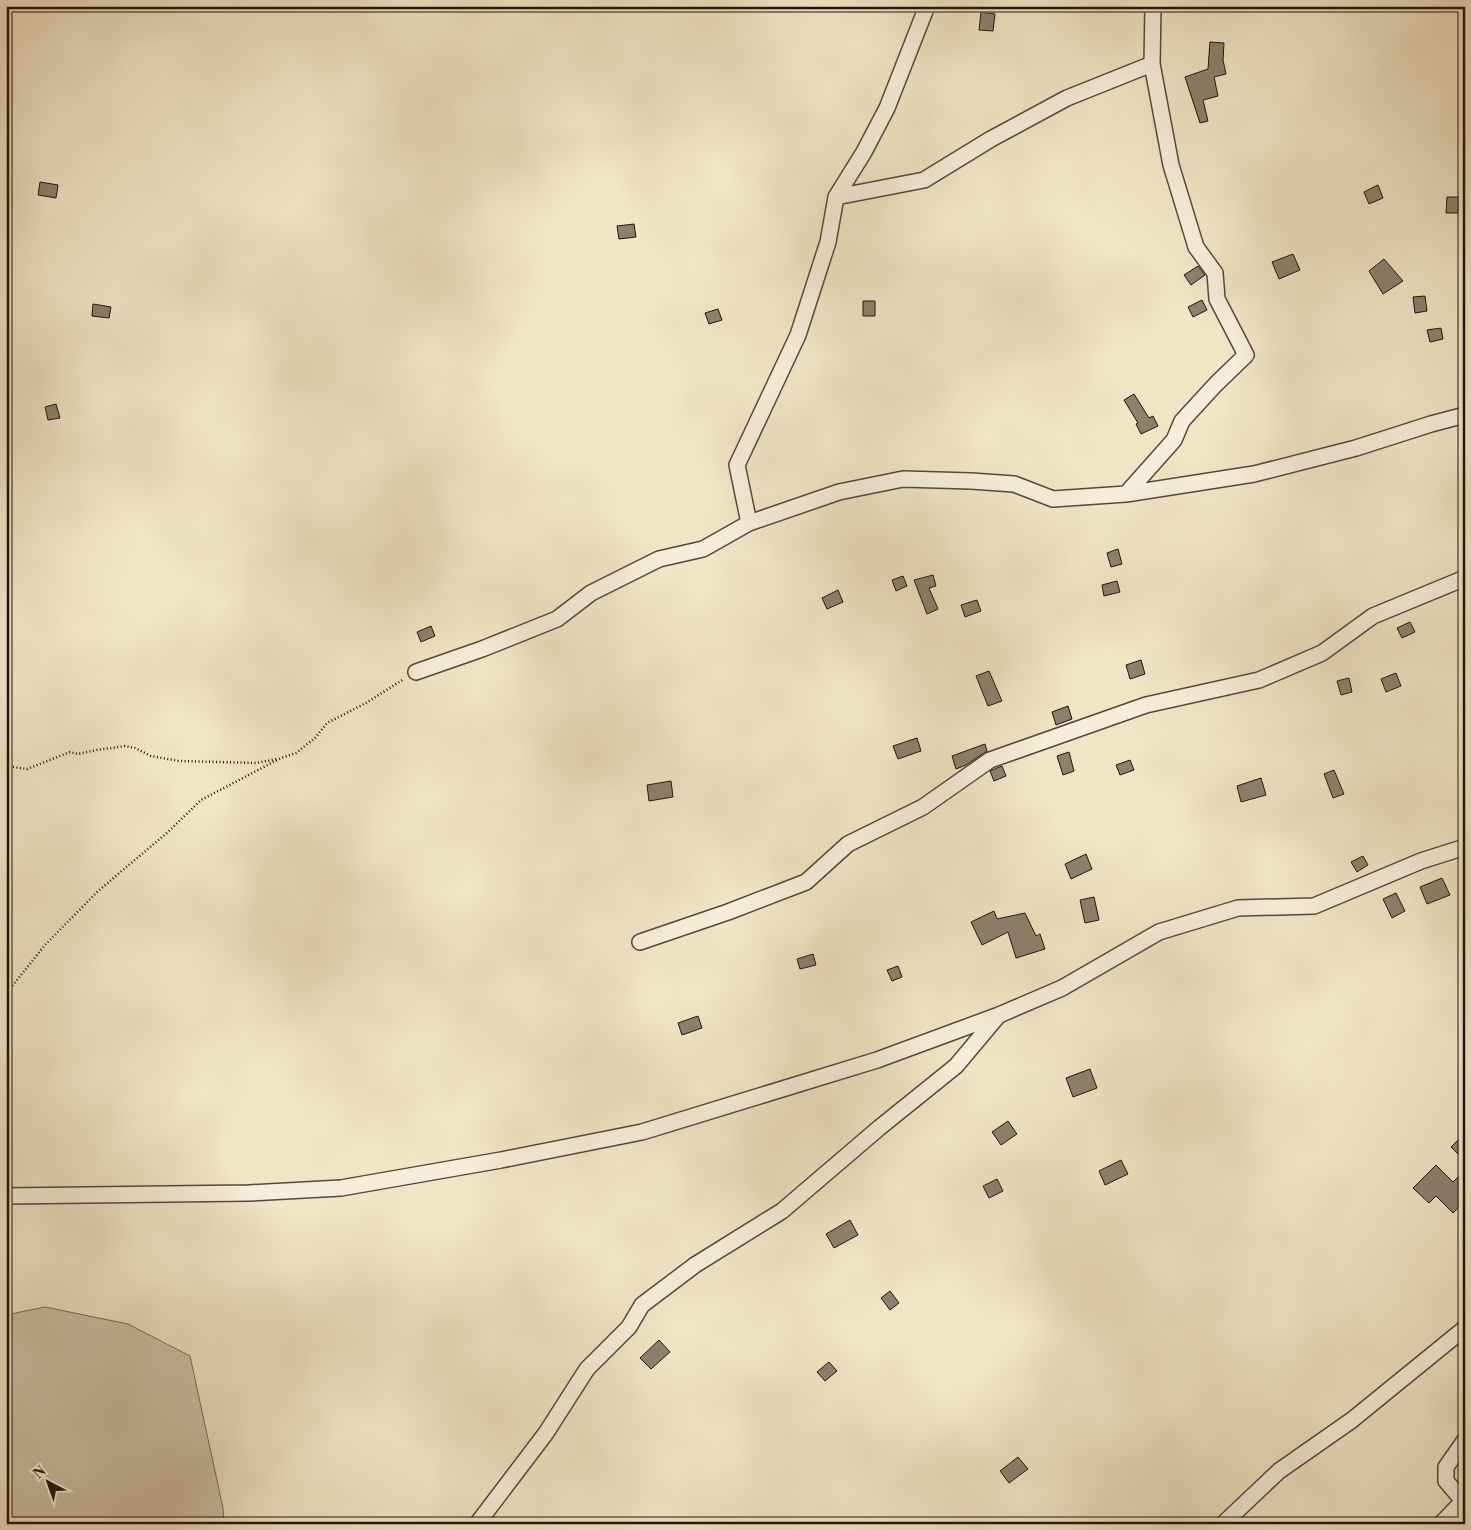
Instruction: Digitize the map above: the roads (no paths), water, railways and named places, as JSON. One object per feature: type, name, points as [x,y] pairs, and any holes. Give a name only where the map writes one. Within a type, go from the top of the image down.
[{"type":"street","points":[[749,523],[737,465],[798,335],[828,242],[836,197],[864,152],[887,108],[927,6]]},
{"type":"street","points":[[1126,494],[1174,440],[1182,421],[1246,355],[1217,299],[1214,273],[1196,247],[1171,165],[1152,64],[1153,6]]},
{"type":"street","points":[[836,197],[924,180],[991,139],[1067,98],[1152,64]]},
{"type":"street","points":[[416,672],[482,649],[557,619],[592,593],[659,559],[703,548],[749,523],[839,492],[903,479],[1014,484],[1053,499],[1126,494],[1254,474],[1356,448],[1465,415]]},
{"type":"street","points":[[640,942],[728,912],[806,882],[848,844],[923,807],[990,760],[1146,705],[1259,680],[1322,653],[1373,616],[1465,578]]},
{"type":"street","points":[[6,1196],[249,1193],[341,1188],[501,1160],[642,1132],[877,1060],[999,1015],[1062,988],[1159,932],[1238,908],[1314,906],[1421,861],[1465,847]]},
{"type":"street","points":[[477,1524],[546,1433],[587,1369],[629,1327],[642,1305],[695,1265],[782,1211],[879,1128],[956,1066],[999,1015]]},
{"type":"street","points":[[1223,1524],[1279,1471],[1352,1420],[1465,1328]]},
{"type":"street","points":[[1440,1524],[1464,1501],[1446,1481],[1446,1467],[1465,1440]]}]
